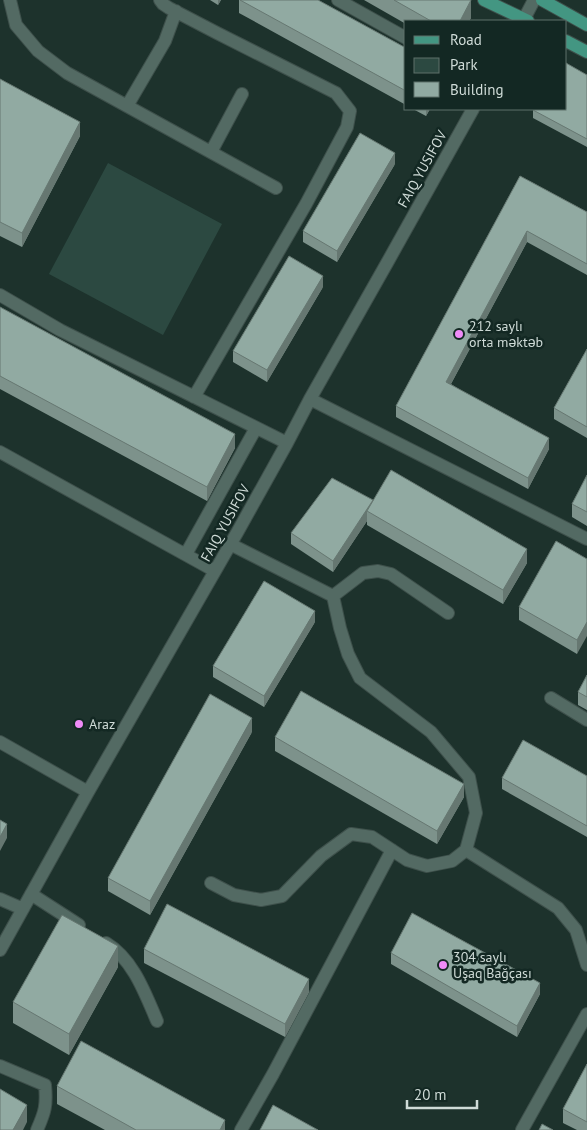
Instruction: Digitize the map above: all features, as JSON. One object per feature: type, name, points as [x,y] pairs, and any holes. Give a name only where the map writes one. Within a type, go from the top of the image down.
[{"type":"main road","points":[[484,0],[523,20]]},
{"type":"main road","points":[[542,0],[587,25]]},
{"type":"main road","points":[[567,41],[587,52]]},
{"type":"street","points":[[10,0],[16,25],[38,51],[67,73],[276,188]]},
{"type":"street","points":[[160,0],[163,4],[217,33],[336,93],[350,111],[347,127],[319,180],[194,397]]},
{"type":"street","points":[[338,0],[404,37]]},
{"type":"street","points":[[525,20],[534,0]]},
{"type":"street","points":[[127,106],[165,41],[176,11]]},
{"type":"street","points":[[211,152],[242,94]]},
{"type":"street","name":"FAIQ YUSIFOV","points":[[0,950],[287,443],[310,398],[472,110]]},
{"type":"street","points":[[0,294],[60,330],[287,443]]},
{"type":"street","points":[[310,398],[587,539]]},
{"type":"street","points":[[186,554],[256,428]]},
{"type":"street","points":[[0,452],[215,571]]},
{"type":"street","points":[[230,544],[333,596]]},
{"type":"street","points":[[333,596],[363,573],[378,571],[391,574],[448,613]]},
{"type":"street","points":[[211,883],[234,895],[261,900],[282,896],[321,856],[352,834],[372,837],[407,860],[427,866],[452,861],[466,850],[476,813],[469,777],[431,732],[360,678],[348,654],[333,596]]},
{"type":"street","points":[[551,698],[587,720]]},
{"type":"street","points":[[0,742],[88,792]]},
{"type":"street","points":[[241,1130],[273,1074],[392,850]]},
{"type":"street","points":[[466,850],[558,908],[576,930],[587,965]]},
{"type":"street","points":[[30,894],[115,948],[139,979],[157,1021]]},
{"type":"street","points":[[0,898],[22,909]]},
{"type":"street","points":[[522,1130],[587,1014]]},
{"type":"street","points":[[0,1066],[45,1085],[46,1101],[44,1115],[37,1130]]},
{"type":"green space","points":[[108,163],[222,224],[163,335],[49,274]]},
{"type":"building","points":[[240,0],[318,0],[404,47],[404,90]]},
{"type":"building","points":[[394,0],[471,0],[461,20],[429,20]]},
{"type":"building","points":[[567,64],[587,75],[587,139],[533,110],[567,110]]},
{"type":"building","points":[[0,79],[80,122],[22,233],[0,222]]},
{"type":"building","points":[[360,133],[395,153],[337,251],[303,231]]},
{"type":"building","name":"212 saylı orta məktəb","points":[[520,176],[587,212],[587,264],[527,231],[446,382],[549,438],[528,478],[396,406]]},
{"type":"building","points":[[289,256],[323,276],[267,370],[233,351]]},
{"type":"building","points":[[0,307],[235,434],[207,487],[0,376]]},
{"type":"building","points":[[587,349],[587,427],[554,408]]},
{"type":"building","points":[[391,470],[527,549],[503,590],[367,511]]},
{"type":"building","points":[[587,475],[587,512],[572,504]]},
{"type":"building","points":[[332,478],[373,500],[333,561],[291,533]]},
{"type":"building","points":[[556,541],[587,559],[587,622],[577,640],[519,607]]},
{"type":"building","points":[[264,581],[315,611],[264,696],[213,666]]},
{"type":"building","points":[[587,675],[587,697],[578,692]]},
{"type":"building","points":[[301,691],[464,784],[437,831],[275,737]]},
{"type":"building","points":[[210,694],[252,718],[150,901],[108,878]]},
{"type":"building","points":[[523,740],[587,776],[587,826],[502,778]]},
{"type":"building","points":[[0,820],[7,824],[0,837]]},
{"type":"building","points":[[167,904],[309,979],[285,1024],[144,949]]},
{"type":"building","points":[[412,913],[540,983],[517,1026],[391,953]]},
{"type":"building","points":[[62,915],[118,946],[69,1034],[13,1002]]},
{"type":"building","points":[[81,1041],[225,1120],[220,1130],[136,1130],[57,1086]]},
{"type":"building","points":[[587,1064],[587,1122],[563,1109]]},
{"type":"building","points":[[0,1089],[27,1105],[13,1130],[0,1130]]},
{"type":"building","points":[[273,1105],[318,1130],[260,1130]]},
{"type":"building","points":[[542,1124],[553,1130],[539,1130]]},
{"type":"place","name":"212 saylı orta məktəb","points":[[459,334]]},
{"type":"place","name":"Araz","points":[[79,724]]},
{"type":"place","name":"304 saylı Uşaq Bağçası","points":[[443,965]]}]
